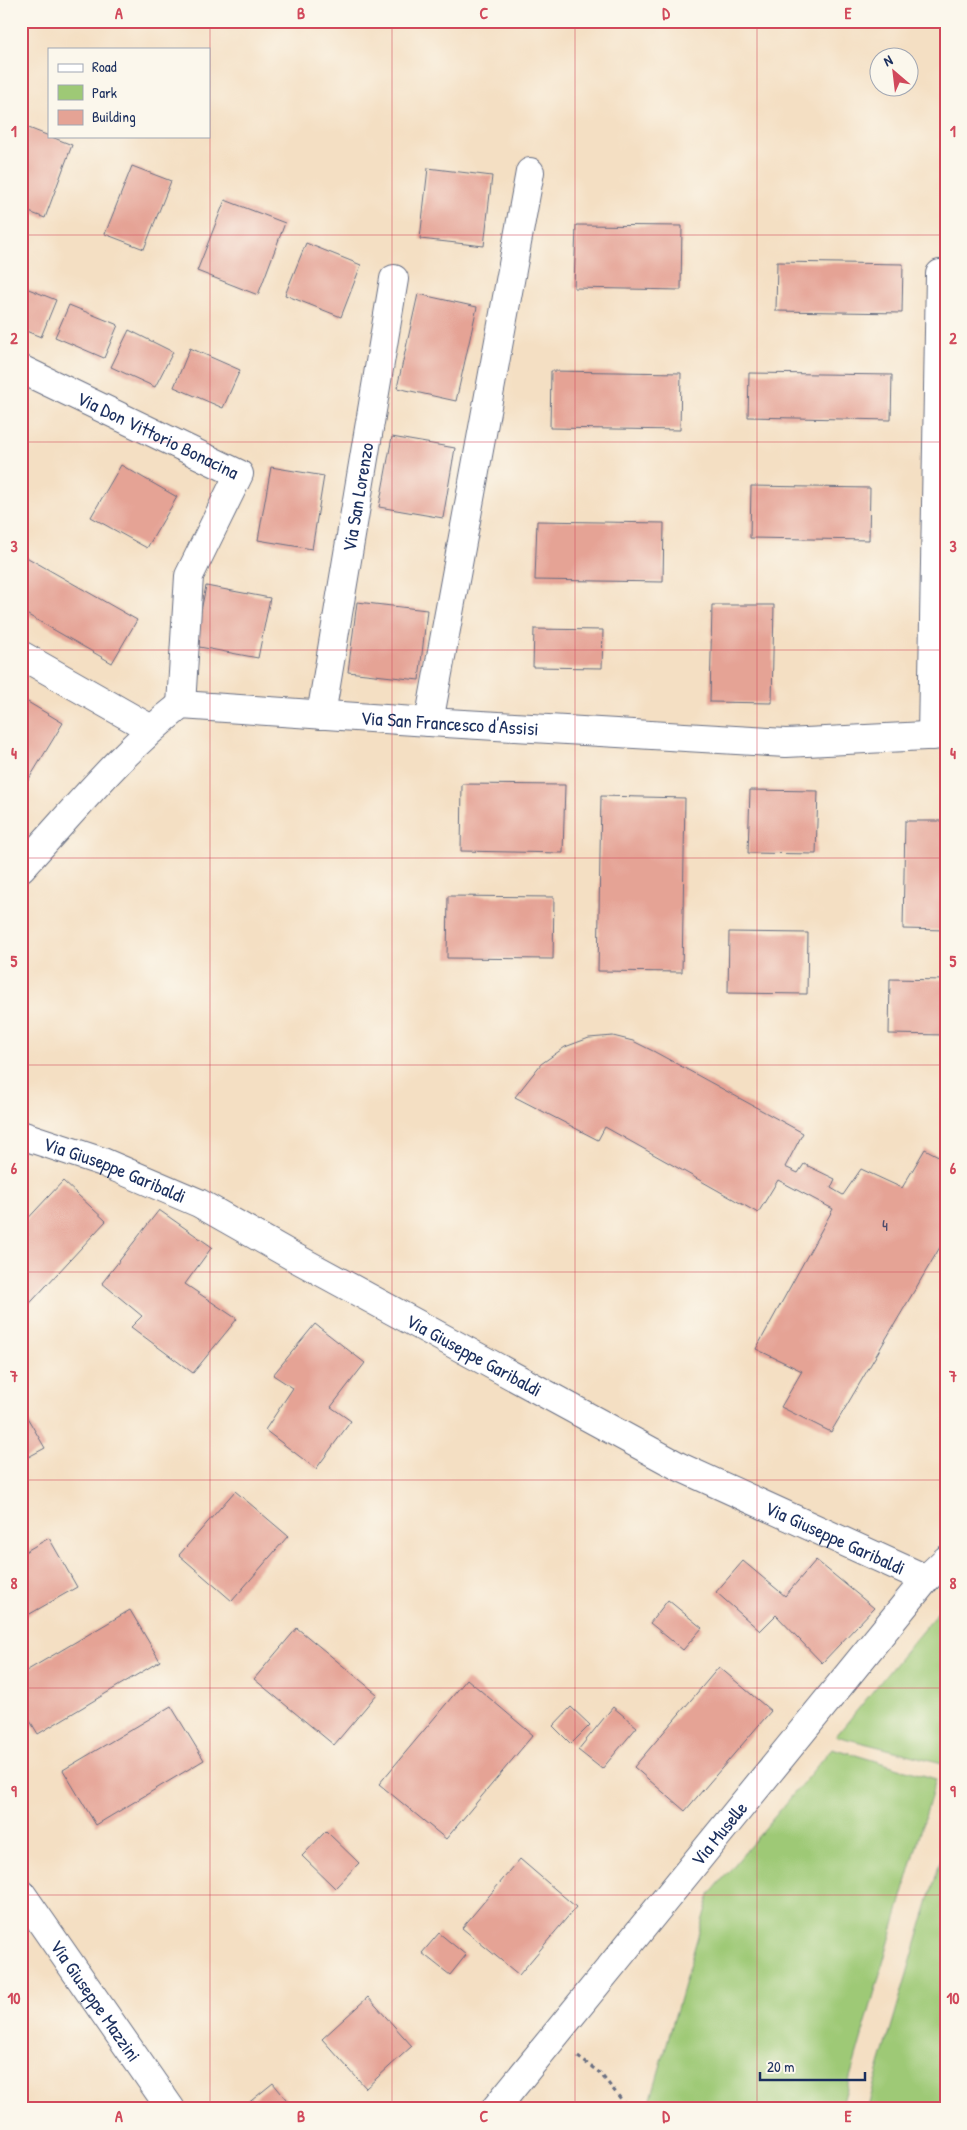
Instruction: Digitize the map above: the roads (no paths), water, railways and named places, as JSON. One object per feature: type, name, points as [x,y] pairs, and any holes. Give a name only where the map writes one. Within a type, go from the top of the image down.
[{"type":"street","points":[[429,722],[530,172]]},
{"type":"street","points":[[939,736],[940,274]]},
{"type":"street","name":"Via San Lorenzo","points":[[321,715],[394,279]]},
{"type":"street","name":"Via Don Vittorio Bonacina","points":[[21,369],[239,474],[189,576],[181,705]]},
{"type":"street","points":[[21,655],[151,729]]},
{"type":"street","points":[[21,868],[151,729],[181,705]]},
{"type":"street","name":"Via San Francesco d'Assisi","points":[[181,705],[786,744],[939,736]]},
{"type":"street","name":"Via Giuseppe Garibaldi","points":[[21,1135],[103,1162],[200,1203],[311,1267],[680,1467],[926,1579]]},
{"type":"street","name":"Via Muselle","points":[[495,2109],[926,1579],[946,1560]]},
{"type":"street","name":"Via Giuseppe Mazzini","points":[[21,1893],[171,2109]]}]
